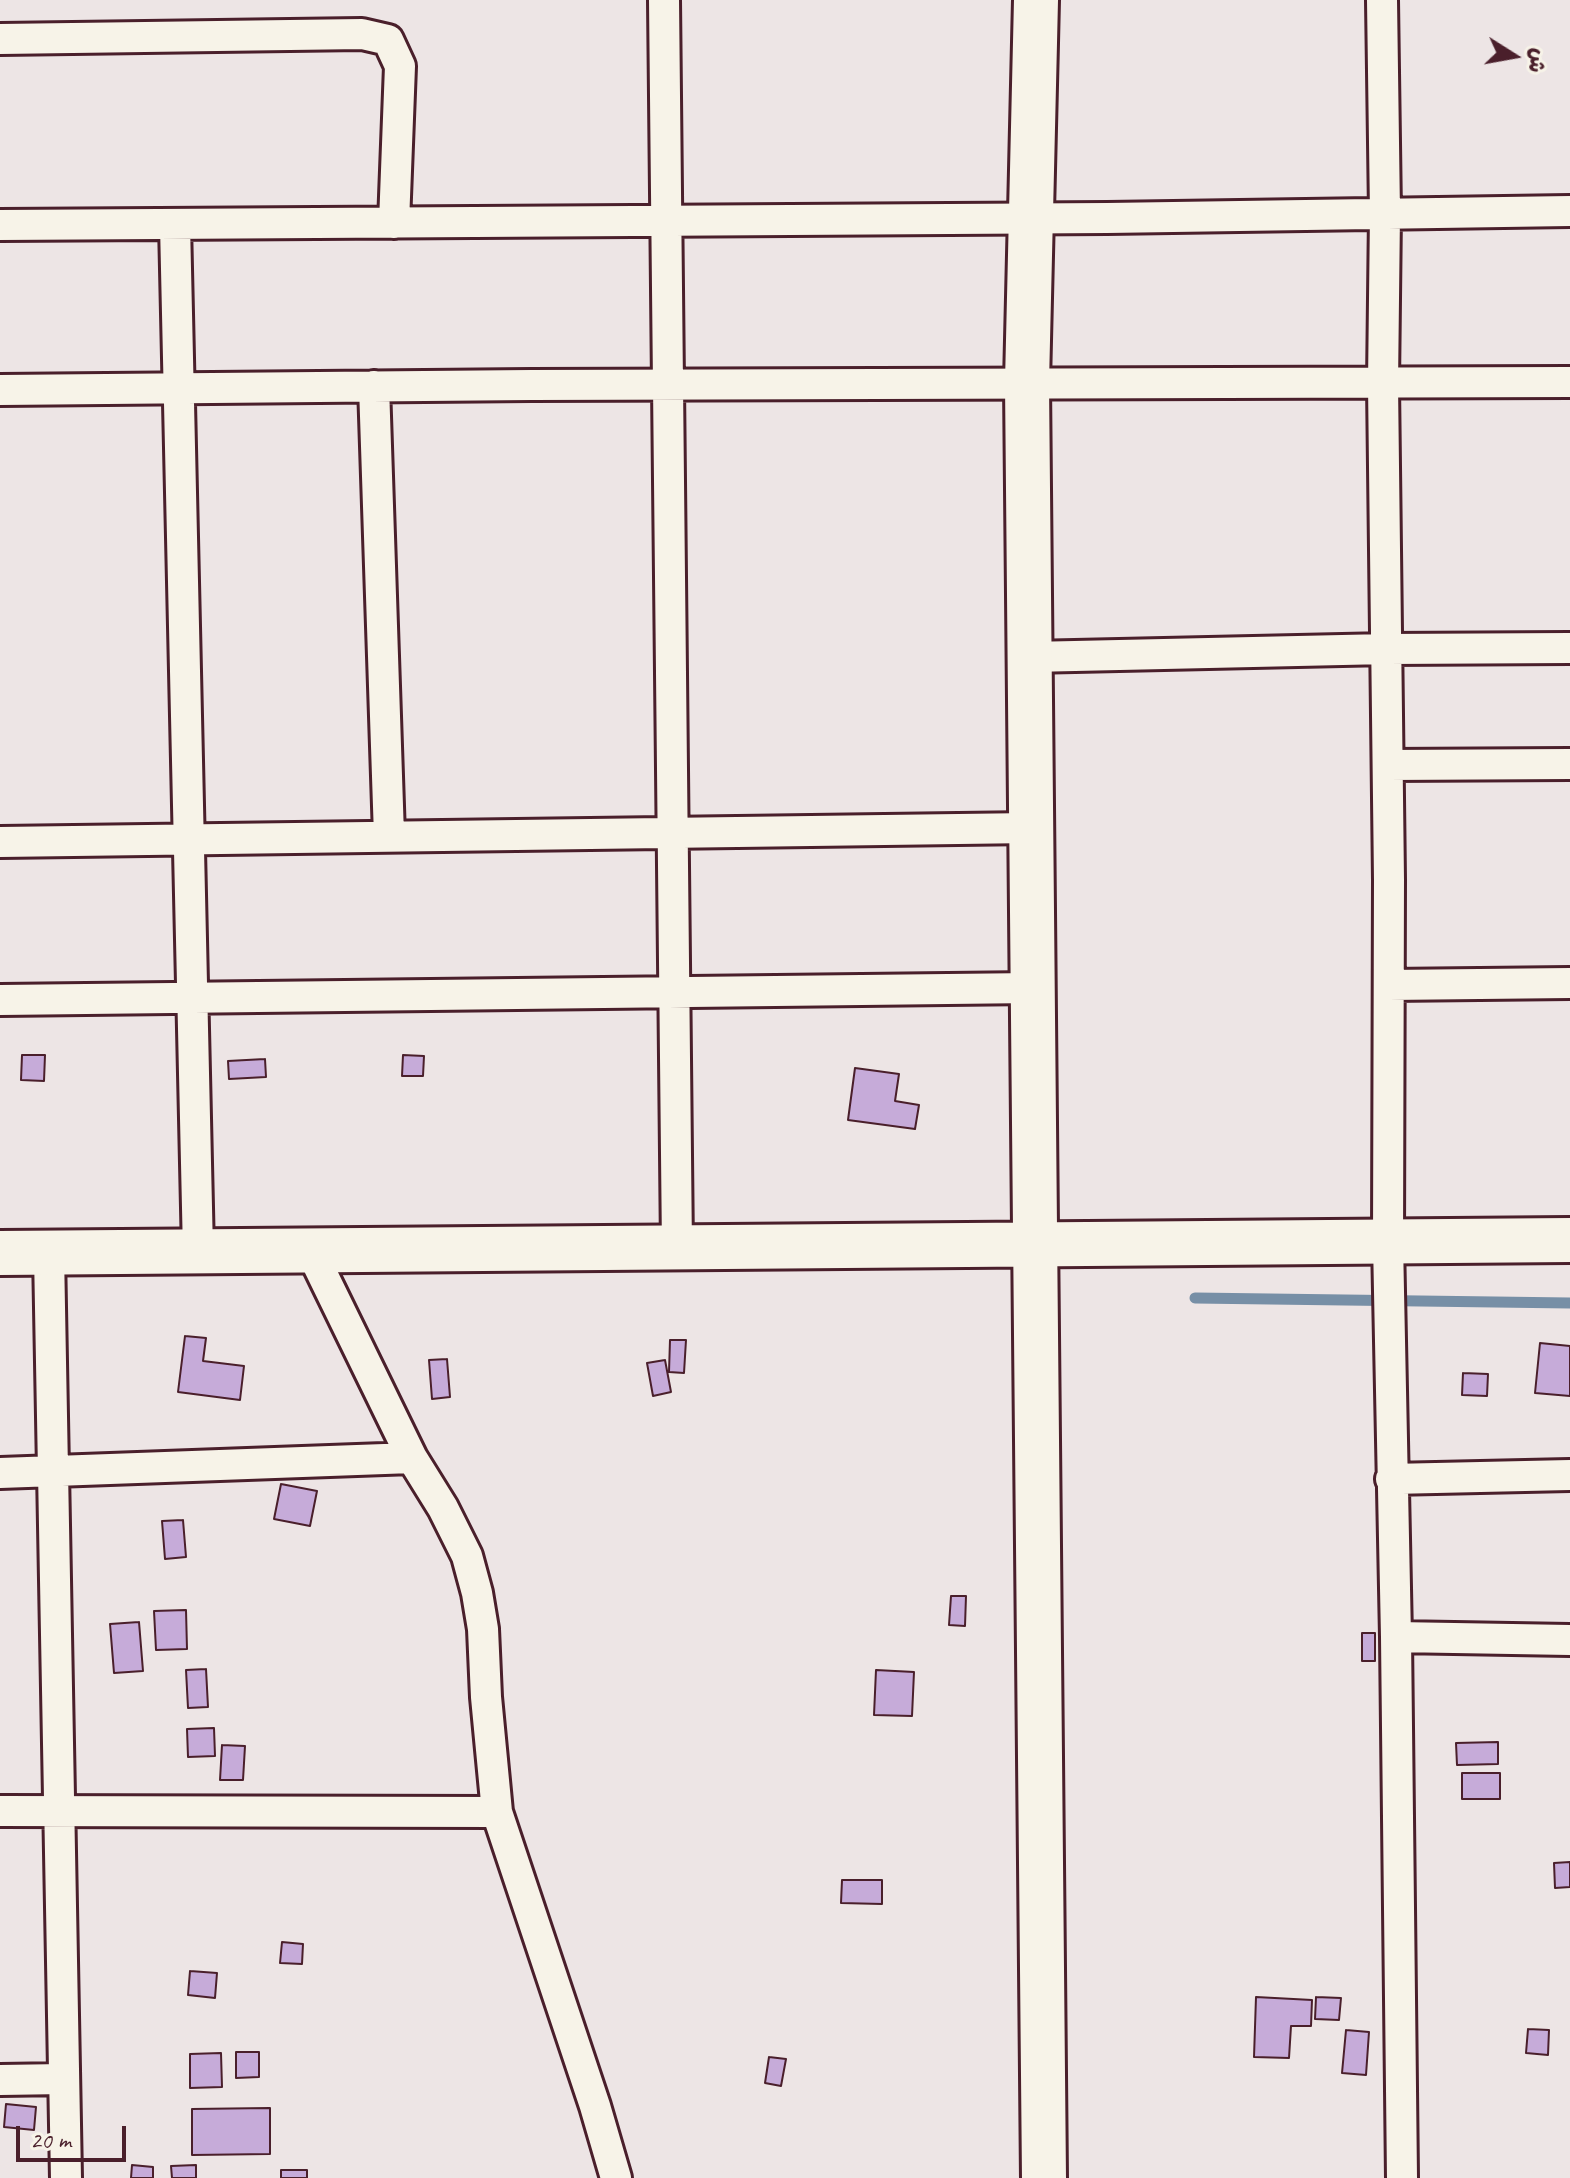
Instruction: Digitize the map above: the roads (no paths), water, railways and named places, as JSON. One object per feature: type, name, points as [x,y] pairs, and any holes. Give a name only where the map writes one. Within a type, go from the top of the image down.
[{"type":"street","points":[[664,0],[677,1248]]},
{"type":"street","points":[[1036,0],[1027,383],[1044,2178]]},
{"type":"street","points":[[1382,0],[1388,1242],[1402,2178]]},
{"type":"street","points":[[0,39],[362,34],[388,40],[400,66],[394,223]]},
{"type":"street","points":[[0,225],[1570,211]]},
{"type":"street","points":[[175,224],[198,1252]]},
{"type":"street","points":[[0,390],[1570,382]]},
{"type":"street","points":[[374,386],[389,836]]},
{"type":"street","points":[[1030,657],[1570,648]]},
{"type":"street","points":[[1388,765],[1570,764]]},
{"type":"street","points":[[0,842],[1032,828]]},
{"type":"street","points":[[1389,985],[1570,983]]},
{"type":"street","points":[[0,1000],[1034,988]]},
{"type":"street","points":[[0,1253],[1570,1240]]},
{"type":"street","points":[[311,1251],[412,1458],[443,1508],[467,1556],[483,1629],[497,1812],[616,2178]]},
{"type":"street","points":[[49,1253],[66,2178]]},
{"type":"street","points":[[0,1473],[412,1458]]},
{"type":"street","points":[[1391,1479],[1570,1475]]},
{"type":"street","points":[[1396,1637],[1570,1640]]},
{"type":"street","points":[[0,1811],[497,1812]]},
{"type":"street","points":[[0,2080],[64,2079]]},
{"type":"waterway","points":[[1195,1298],[1570,1303]]}]
